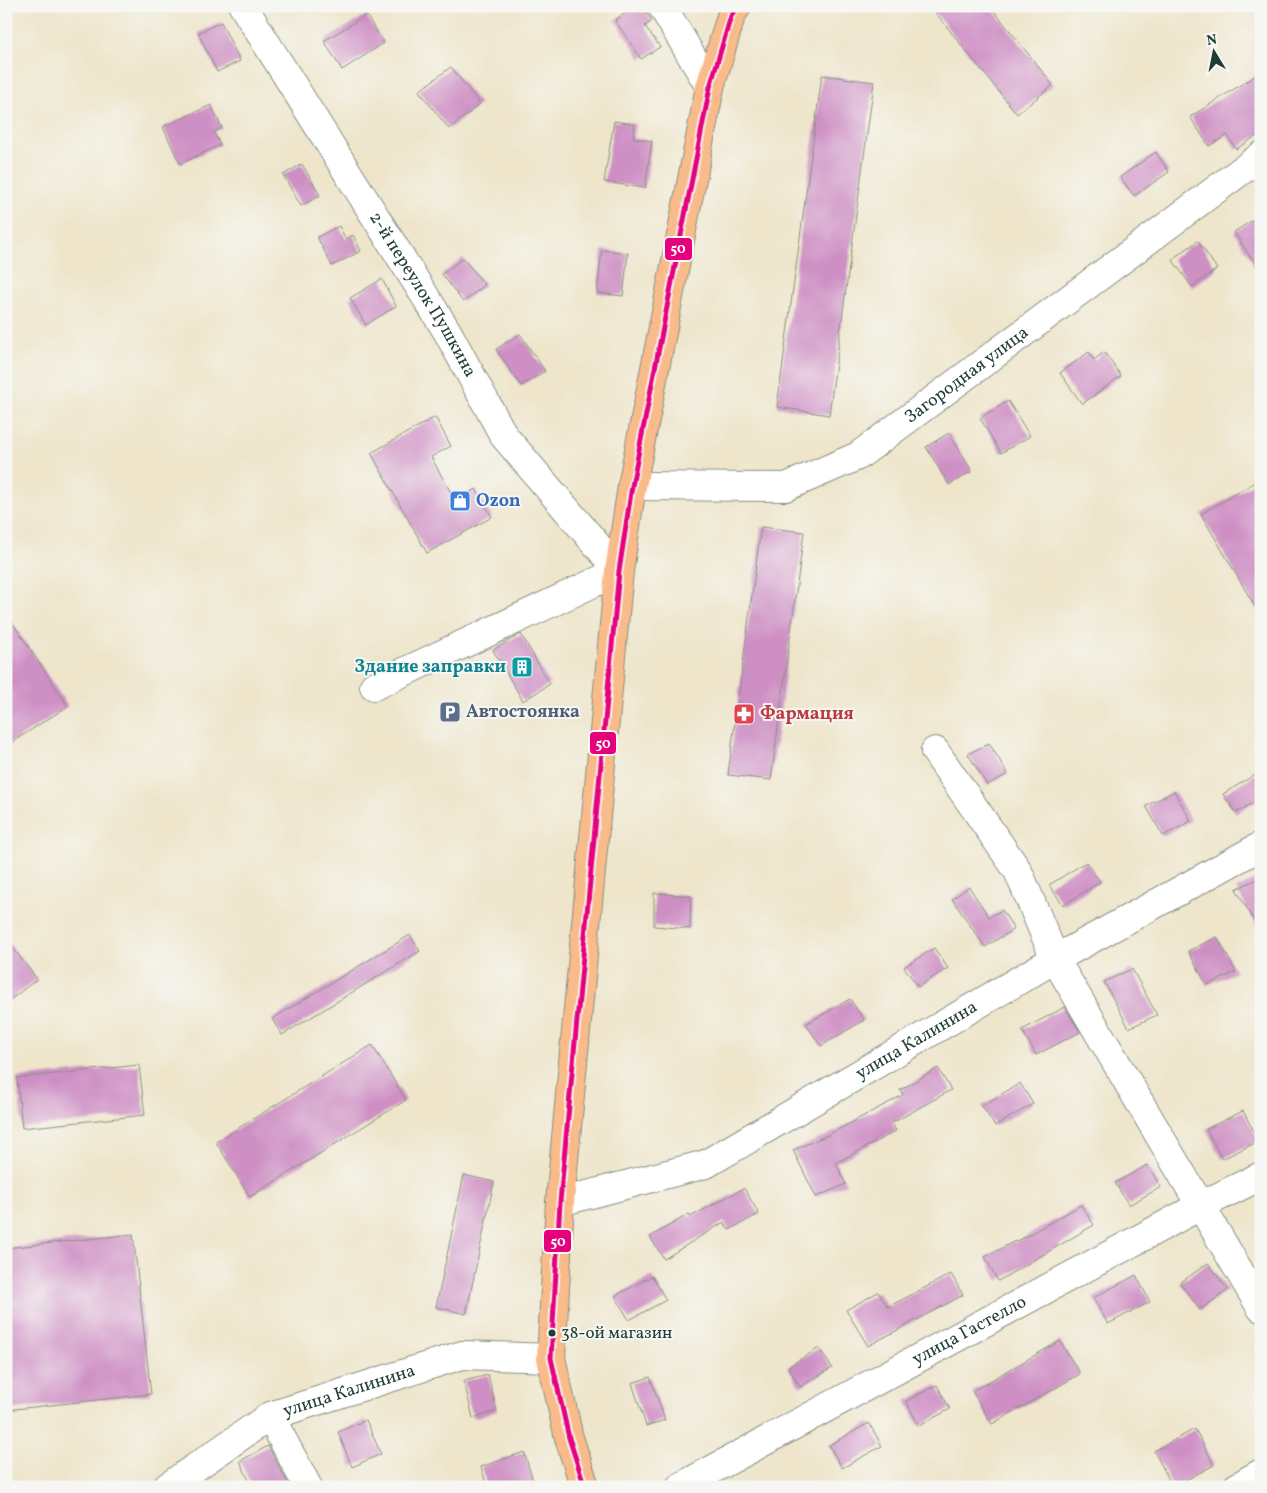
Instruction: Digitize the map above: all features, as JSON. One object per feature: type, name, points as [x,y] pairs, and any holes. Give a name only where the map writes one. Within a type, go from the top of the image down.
[{"type":"main road","points":[[585,1487],[569,1438],[551,1358],[560,1202],[619,571],[632,486],[710,87],[732,16],[737,6]]},
{"type":"street","name":"2-й переулок Пушкина","points":[[243,6],[448,331],[504,436],[619,571]]},
{"type":"street","points":[[662,6],[710,87]]},
{"type":"street","name":"Загородная улица","points":[[632,486],[786,487],[858,456],[1261,156]]},
{"type":"street","points":[[374,686],[619,571]]},
{"type":"street","points":[[935,751],[1018,871],[1055,960],[1261,1308]]},
{"type":"street","name":"улица Калинина","points":[[560,1202],[706,1164],[1055,960],[1261,846]]},
{"type":"street","name":"улица Гастелло","points":[[680,1487],[1200,1206],[1261,1176]]},
{"type":"street","name":"улица Калинина","points":[[167,1487],[270,1416],[462,1355],[551,1358]]},
{"type":"street","points":[[270,1416],[308,1487]]},
{"type":"street","points":[[1237,1487],[1261,1473]]},
{"type":"building","points":[[636,6],[642,6],[652,21],[645,26],[660,47],[641,59],[615,20]]},
{"type":"building","points":[[930,6],[990,6],[1053,85],[1017,114]]},
{"type":"building","points":[[366,15],[384,43],[342,70],[324,41]]},
{"type":"building","points":[[221,22],[240,61],[217,72],[198,33]]},
{"type":"building","points":[[451,67],[480,104],[449,129],[419,91]]},
{"type":"building","points":[[1261,72],[1261,133],[1236,149],[1227,135],[1209,146],[1190,117]]},
{"type":"building","points":[[822,75],[874,82],[829,415],[777,407]]},
{"type":"building","points":[[211,105],[222,128],[214,132],[220,145],[180,164],[163,127]]},
{"type":"building","points":[[614,121],[635,124],[633,138],[652,141],[645,188],[604,182]]},
{"type":"building","points":[[1156,152],[1169,172],[1134,196],[1120,177]]},
{"type":"building","points":[[302,164],[320,195],[301,206],[283,175]]},
{"type":"building","points":[[1261,215],[1261,273],[1234,232]]},
{"type":"building","points":[[339,226],[346,239],[353,235],[361,251],[332,266],[317,237]]},
{"type":"building","points":[[1198,241],[1217,269],[1192,287],[1172,259]]},
{"type":"building","points":[[602,250],[628,253],[623,296],[597,293]]},
{"type":"building","points":[[463,258],[485,285],[463,302],[442,274]]},
{"type":"building","points":[[382,279],[396,306],[366,325],[350,298]]},
{"type":"building","points":[[520,334],[545,371],[521,386],[496,349]]},
{"type":"building","points":[[1089,352],[1094,360],[1104,352],[1121,376],[1082,404],[1060,373]]},
{"type":"building","points":[[1008,401],[1030,436],[1001,453],[980,418]]},
{"type":"building","points":[[435,417],[451,446],[431,457],[455,500],[476,489],[492,517],[427,553],[371,453]]},
{"type":"building","points":[[949,433],[972,471],[949,485],[926,447]]},
{"type":"building","points":[[1261,479],[1261,617],[1201,514]]},
{"type":"building","points":[[761,527],[804,532],[771,780],[728,775]]},
{"type":"building","points":[[6,613],[68,706],[6,746]]},
{"type":"building","name":"Здание заправки","points":[[521,634],[550,684],[523,701],[493,650]]},
{"type":"building","points":[[989,743],[1008,774],[987,785],[968,754]]},
{"type":"building","points":[[1261,771],[1261,798],[1236,813],[1223,794]]},
{"type":"building","points":[[1174,791],[1191,821],[1163,836],[1146,806]]},
{"type":"building","points":[[1086,862],[1100,882],[1063,905],[1049,885]]},
{"type":"building","points":[[1261,877],[1261,933],[1236,889]]},
{"type":"building","points":[[969,887],[989,917],[1002,910],[1014,929],[985,947],[952,899]]},
{"type":"building","points":[[654,893],[691,896],[690,929],[654,926]]},
{"type":"building","points":[[410,935],[420,951],[282,1035],[272,1019]]},
{"type":"building","points":[[1217,937],[1236,972],[1207,985],[1188,951]]},
{"type":"building","points":[[6,939],[37,979],[6,1003]]},
{"type":"building","points":[[934,948],[948,968],[918,987],[904,967]]},
{"type":"building","points":[[1132,969],[1157,1015],[1129,1028],[1104,982]]},
{"type":"building","points":[[850,999],[864,1020],[821,1046],[806,1024]]},
{"type":"building","points":[[1065,1007],[1080,1032],[1036,1055],[1022,1030]]},
{"type":"building","points":[[372,1045],[406,1100],[250,1197],[216,1142]]},
{"type":"building","points":[[139,1065],[145,1115],[22,1128],[17,1078]]},
{"type":"building","points":[[938,1068],[951,1090],[892,1123],[896,1131],[836,1163],[846,1184],[816,1197],[793,1150],[828,1135],[903,1095],[900,1090]]},
{"type":"building","points":[[1020,1083],[1033,1104],[995,1126],[982,1106]]},
{"type":"building","points":[[1243,1111],[1259,1141],[1222,1159],[1206,1129]]},
{"type":"building","points":[[1147,1165],[1161,1187],[1129,1205],[1115,1183]]},
{"type":"building","points":[[464,1175],[494,1182],[466,1314],[436,1307]]},
{"type":"building","points":[[744,1188],[759,1214],[729,1230],[724,1222],[664,1259],[650,1237],[689,1214],[690,1217]]},
{"type":"building","points":[[1081,1205],[1094,1225],[998,1281],[985,1257],[1016,1242]]},
{"type":"building","points":[[133,1234],[151,1394],[6,1410],[6,1248]]},
{"type":"building","points":[[1208,1263],[1228,1290],[1200,1310],[1180,1283]]},
{"type":"building","points":[[951,1274],[963,1295],[868,1346],[846,1310],[878,1292],[888,1307]]},
{"type":"building","points":[[1136,1275],[1150,1302],[1108,1324],[1093,1298]]},
{"type":"building","points":[[652,1276],[666,1300],[629,1320],[615,1296]]},
{"type":"building","points":[[1060,1341],[1080,1374],[992,1424],[972,1391]]},
{"type":"building","points":[[819,1348],[832,1368],[800,1387],[788,1367]]},
{"type":"building","points":[[488,1375],[497,1411],[473,1418],[464,1381]]},
{"type":"building","points":[[650,1377],[665,1420],[646,1426],[632,1383]]},
{"type":"building","points":[[937,1385],[950,1409],[919,1426],[906,1401]]},
{"type":"building","points":[[366,1420],[381,1454],[352,1467],[338,1432]]},
{"type":"building","points":[[869,1423],[882,1446],[842,1468],[829,1445]]},
{"type":"building","points":[[1195,1429],[1214,1465],[1173,1487],[1154,1451]]},
{"type":"building","points":[[268,1446],[290,1487],[252,1487],[240,1461]]},
{"type":"building","points":[[524,1452],[535,1487],[487,1487],[481,1467]]},
{"type":"transit line","name":"50","points":[[585,1487],[569,1438],[551,1358],[560,1202],[619,571],[632,486],[710,87],[731,16],[737,6]]},
{"type":"place","name":"Ozon","points":[[460,501]]},
{"type":"place","name":"Здание заправки","points":[[522,667]]},
{"type":"place","name":"Автостоянка","points":[[450,712]]},
{"type":"place","name":"Фармация","points":[[744,714]]},
{"type":"place","name":"38-ой магазин","points":[[552,1333]]}]
